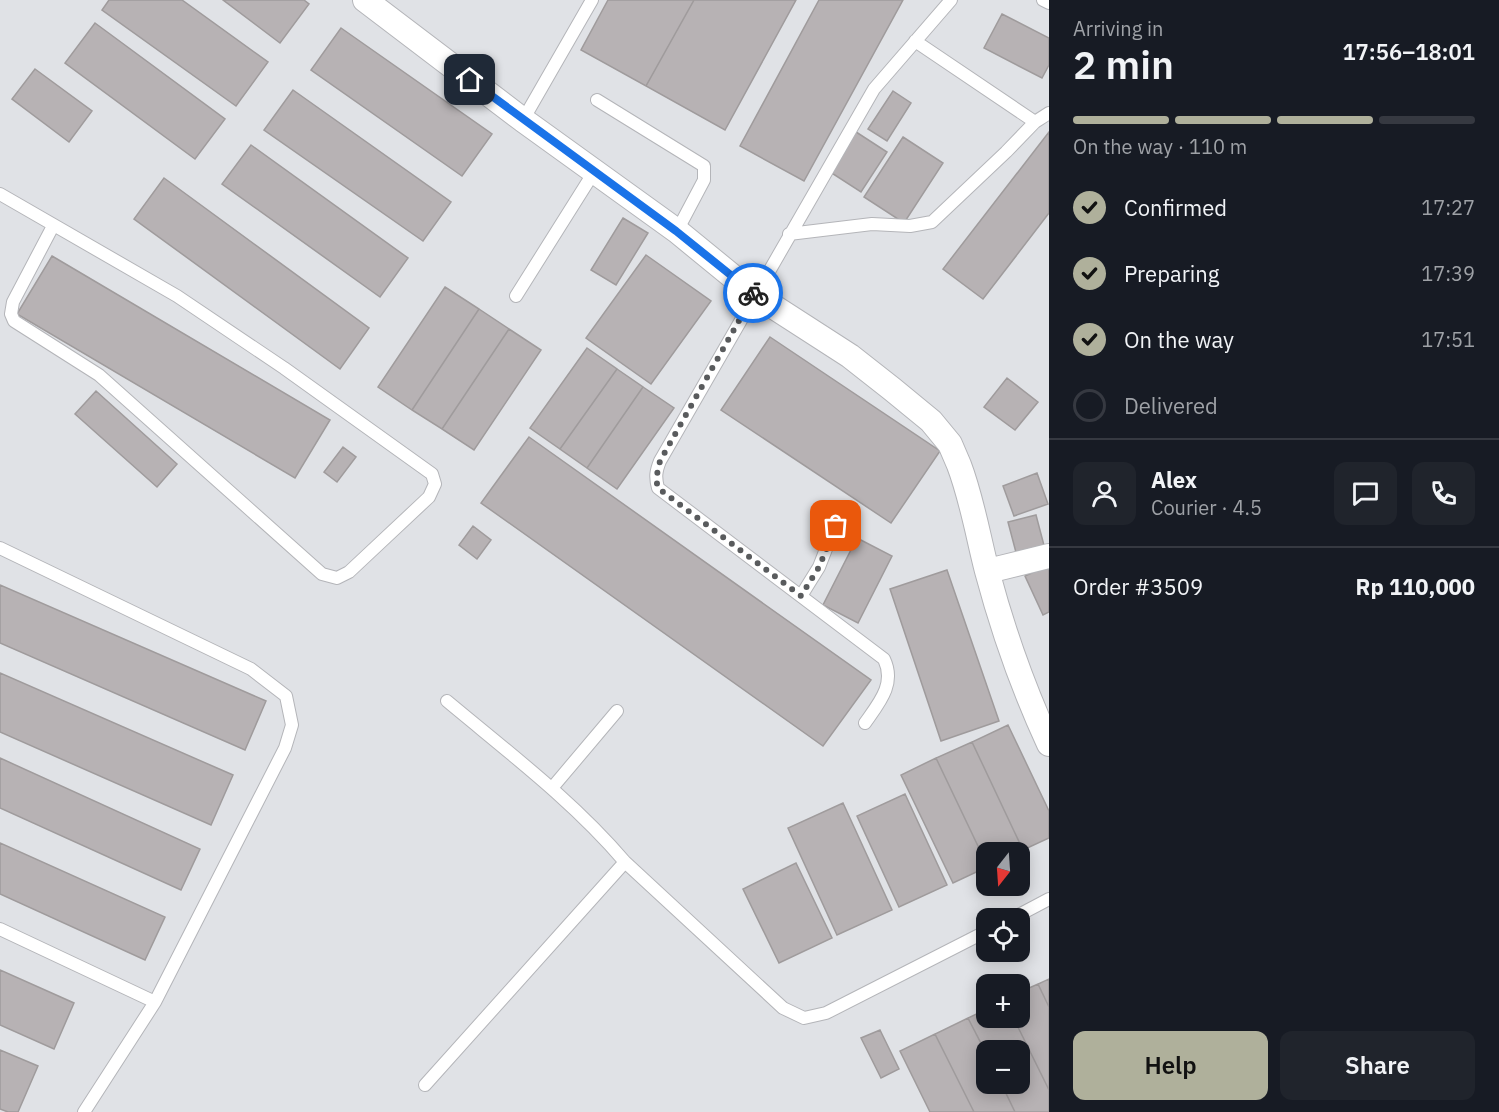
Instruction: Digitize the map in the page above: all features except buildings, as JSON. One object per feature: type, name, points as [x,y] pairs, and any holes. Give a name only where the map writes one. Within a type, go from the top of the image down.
[{"type":"street","points":[[364,0],[523,120],[676,231],[754,294],[850,356],[931,421],[950,444],[962,471],[987,572],[1013,658],[1049,744]]},
{"type":"street","points":[[987,572],[1049,556]]},
{"type":"lane","points":[[523,120],[592,0]]},
{"type":"lane","points":[[865,723],[884,695],[890,677],[884,659],[658,488],[656,479],[660,461],[874,89],[951,0]]},
{"type":"lane","points":[[1043,0],[1049,3]]},
{"type":"lane","points":[[915,41],[1035,122]]},
{"type":"lane","points":[[597,100],[704,166],[704,180],[676,231]]},
{"type":"lane","points":[[789,234],[872,224],[910,226],[932,222],[1006,153],[1035,122],[1049,113]]},
{"type":"lane","points":[[516,296],[594,172]]},
{"type":"lane","points":[[0,194],[177,296],[284,368],[432,474],[435,484],[429,497],[349,572],[337,578],[322,574],[99,375],[14,321],[11,314],[13,302],[53,226]]},
{"type":"lane","points":[[801,596],[819,567],[842,508]]},
{"type":"lane","points":[[0,548],[252,669],[286,696],[292,725],[285,748],[155,1002],[84,1112]]},
{"type":"lane","points":[[447,701],[552,788],[610,844],[625,862],[783,1008],[804,1018],[826,1013],[976,937]]},
{"type":"lane","points":[[552,788],[617,711]]},
{"type":"lane","points":[[425,1085],[625,862]]},
{"type":"lane","points":[[1030,910],[1049,900]]},
{"type":"lane","points":[[0,929],[155,1002]]},
{"type":"way so far","points":[[753,293],[660,461],[656,471],[658,488],[801,596],[819,567],[836,526]]},
{"type":"route","points":[[470,80],[676,231],[753,293]]}]
